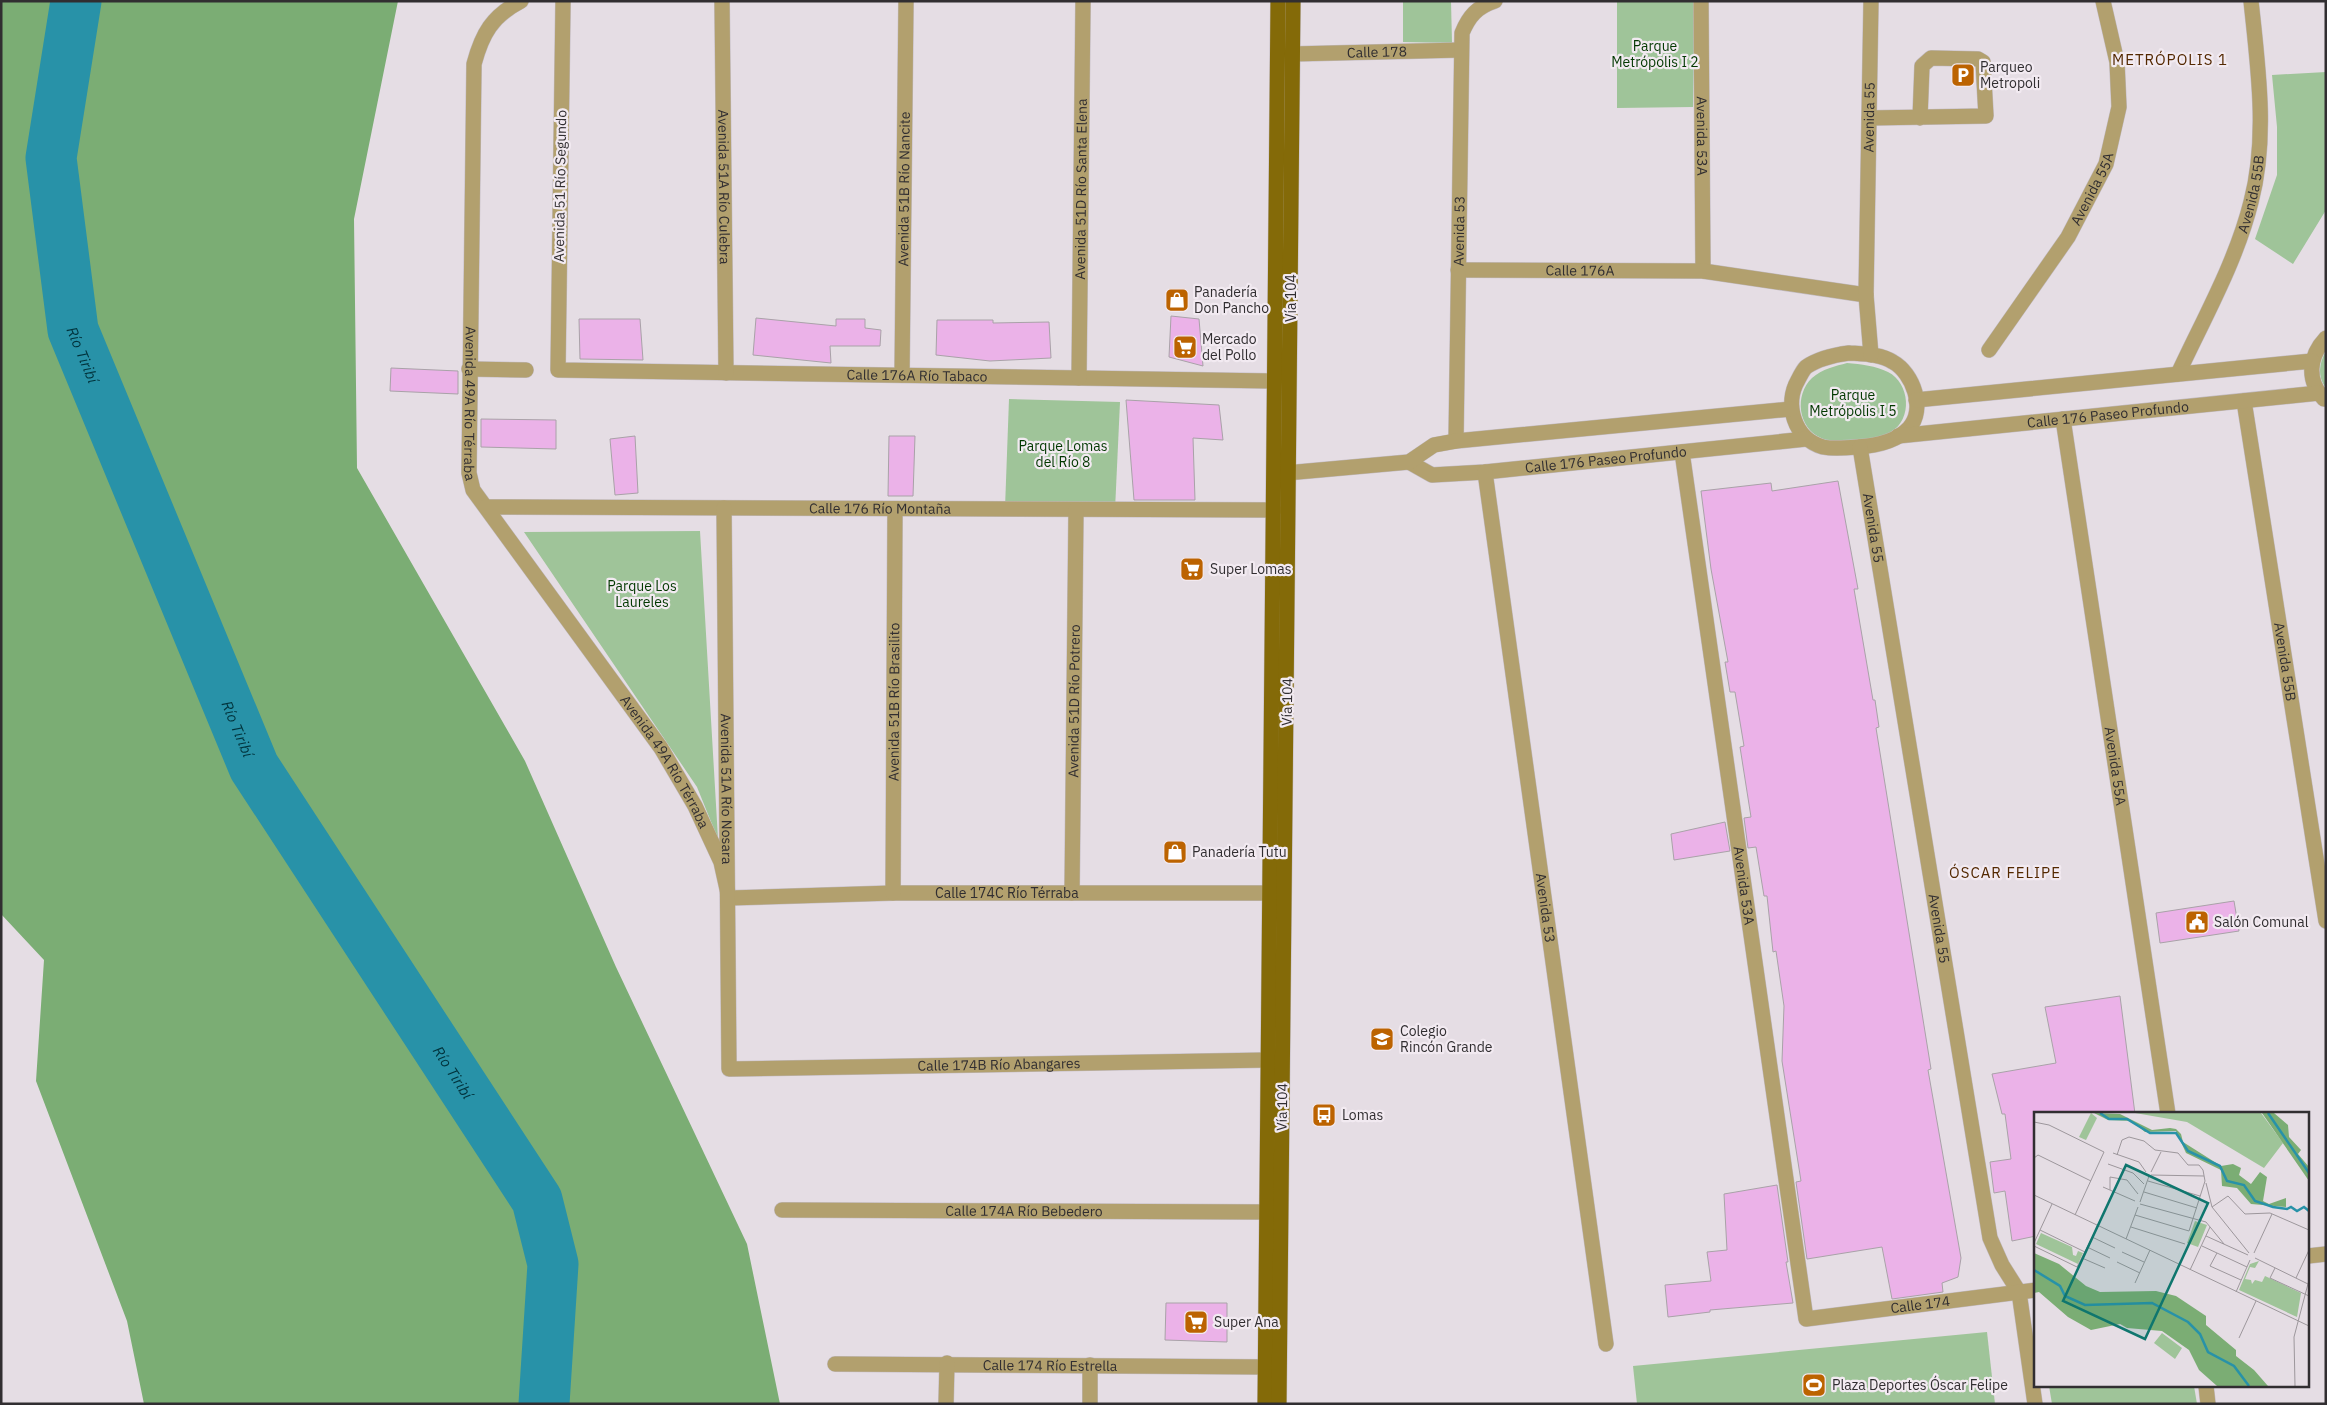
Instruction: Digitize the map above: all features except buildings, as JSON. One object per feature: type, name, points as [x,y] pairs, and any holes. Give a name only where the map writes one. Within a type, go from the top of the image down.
[{"type":"main road","name":"Vía 104","points":[[1278,1],[1274,510],[1280,1404]]},
{"type":"main road","name":"Vía 104","points":[[1265,1404],[1268,1060],[1277,892],[1290,473],[1293,1]]},
{"type":"street","name":"Avenida 49A Río Térraba","points":[[521,1],[507,8],[491,24],[481,39],[474,64],[469,473],[473,490],[661,748],[695,806],[721,862],[729,898]]},
{"type":"street","name":"Avenida 51 Río Segundo","points":[[558,370],[562,1]]},
{"type":"street","name":"Avenida 51A Río Culebra","points":[[722,1],[726,373]]},
{"type":"street","name":"Avenida 51B Río Nancite","points":[[902,375],[906,1]]},
{"type":"street","name":"Avenida 51D Río Santa Elena","points":[[1080,378],[1084,1]]},
{"type":"street","name":"Avenida 53","points":[[1456,441],[1462,33],[1474,11],[1495,1]]},
{"type":"street","name":"Avenida 53A","points":[[1700,1],[1703,272]]},
{"type":"street","name":"Avenida 55","points":[[1871,1],[1866,295],[1871,355]]},
{"type":"street","name":"Avenida 55A","points":[[1989,350],[2068,237],[2106,164],[2119,107],[2117,62],[2103,1]]},
{"type":"street","name":"Avenida 55B","points":[[2178,374],[2230,260],[2251,202],[2260,143],[2257,54],[2251,1]]},
{"type":"street","name":"Calle 178","points":[[1292,54],[1461,50]]},
{"type":"street","points":[[1869,118],[1920,118],[1986,116],[1985,68],[1983,62],[1978,59],[1931,58],[1926,61],[1922,66],[1920,118]]},
{"type":"street","name":"Calle 176A","points":[[1458,270],[1703,272],[1866,295]]},
{"type":"street","points":[[2322,396],[2311,372],[2312,361],[2318,347],[2326,338]]},
{"type":"street","points":[[1849,353],[1871,355],[1893,361],[1906,372],[1916,392],[1916,400],[1916,416],[1909,427],[1898,436],[1882,444],[1860,447],[1823,447],[1806,439],[1796,426],[1791,409],[1792,390],[1805,368],[1829,356],[1849,353]]},
{"type":"street","points":[[1916,400],[2312,361]]},
{"type":"street","points":[[469,369],[526,370]]},
{"type":"street","name":"Calle 176A Río Tabaco","points":[[558,370],[1275,381]]},
{"type":"street","name":"Calle 176 Paseo Profundo","points":[[1898,436],[2244,401],[2322,396]]},
{"type":"street","name":"Avenida 55B","points":[[2244,401],[2326,921]]},
{"type":"street","points":[[1274,474],[1409,462],[1434,445],[1456,441],[1791,409]]},
{"type":"street","name":"Avenida 55A","points":[[2063,419],[2168,1112]]},
{"type":"street","name":"Calle 176 Paseo Profundo","points":[[1409,462],[1432,474],[1485,472],[1806,439]]},
{"type":"street","name":"Avenida 55","points":[[1860,447],[1990,1238],[2002,1265],[2019,1292],[2035,1404]]},
{"type":"street","name":"Avenida 53A","points":[[1682,452],[1806,1319]]},
{"type":"street","name":"Avenida 53","points":[[1485,472],[1606,1344]]},
{"type":"street","name":"Calle 176 Río Montaña","points":[[486,507],[1274,510]]},
{"type":"street","name":"Avenida 51A Río Nosara","points":[[724,508],[729,898],[729,1069]]},
{"type":"street","name":"Avenida 51B Río Brasilito","points":[[893,893],[895,509]]},
{"type":"street","name":"Avenida 51D Río Potrero","points":[[1072,893],[1076,510]]},
{"type":"street","name":"Calle 174C Río Térraba","points":[[729,898],[893,893],[1277,892]]},
{"type":"street","name":"Calle 174B Río Abangares","points":[[729,1069],[1268,1060]]},
{"type":"street","name":"Calle 174A Río Bebedero","points":[[782,1210],[1267,1212]]},
{"type":"street","points":[[2310,1256],[2326,1254]]},
{"type":"street","name":"Calle 174","points":[[1806,1319],[2034,1290]]},
{"type":"street","name":"Calle 174 Río Estrella","points":[[836,1364],[1266,1367]]},
{"type":"street","points":[[946,1404],[947,1364]]},
{"type":"street","points":[[1090,1365],[1090,1404]]},
{"type":"street","points":[[2206,1388],[2208,1404]]},
{"type":"green space","points":[[1,1],[398,1],[354,219],[357,468],[525,761],[616,967],[747,1244],[780,1404],[144,1404],[127,1321],[36,1081],[44,960],[1,914]]},
{"type":"green space","points":[[1403,1],[1451,1],[1452,43],[1403,42]]},
{"type":"green space","name":"Parque Metrópolis I 2","points":[[1617,1],[1695,1],[1693,107],[1617,108]]},
{"type":"green space","points":[[2326,72],[2326,210],[2293,264],[2255,239],[2277,175],[2277,127],[2272,75]]},
{"type":"green space","points":[[2326,351],[2326,388],[2321,379],[2320,370]]},
{"type":"green space","name":"Parque Metrópolis I 5","points":[[1847,363],[1883,370],[1895,377],[1901,384],[1906,401],[1906,410],[1903,419],[1891,432],[1867,441],[1836,442],[1821,438],[1807,427],[1801,411],[1801,402],[1806,385],[1820,372]]},
{"type":"green space","name":"Parque Lomas del Río 8","points":[[1009,399],[1120,402],[1115,510],[1005,508]]},
{"type":"green space","name":"Parque Los Laureles","points":[[700,531],[718,839],[697,787],[524,532]]},
{"type":"green space","name":"Plaza Deportes Óscar Felipe","points":[[1987,1332],[1995,1404],[1637,1404],[1633,1366]]},
{"type":"green space","points":[[2049,1388],[2194,1388],[2197,1404],[2052,1404]]},
{"type":"waterway","name":"Río Tiribí","points":[[76,1],[51,158],[73,330],[254,767],[537,1200],[553,1264],[544,1404]]},
{"type":"place","name":"Parqueo Metropoli","points":[[1963,75]]},
{"type":"place","name":"Panadería Don Pancho","points":[[1177,300]]},
{"type":"place","name":"Mercado del Pollo","points":[[1185,347]]},
{"type":"place","name":"Super Lomas","points":[[1192,569]]},
{"type":"place","name":"Panadería Tutu","points":[[1175,852]]},
{"type":"place","name":"Salón Comunal","points":[[2197,922]]},
{"type":"place","name":"Colegio Rincón Grande","points":[[1382,1039]]},
{"type":"place","name":"Lomas","points":[[1324,1115]]},
{"type":"place","name":"Super Ana","points":[[1196,1322]]},
{"type":"place","name":"Plaza Deportes Óscar Felipe","points":[[1814,1385]]},
{"type":"district","name":"METRÓPOLIS 1","points":[[2170,59]]},
{"type":"district","name":"ÓSCAR FELIPE","points":[[2005,872]]}]
